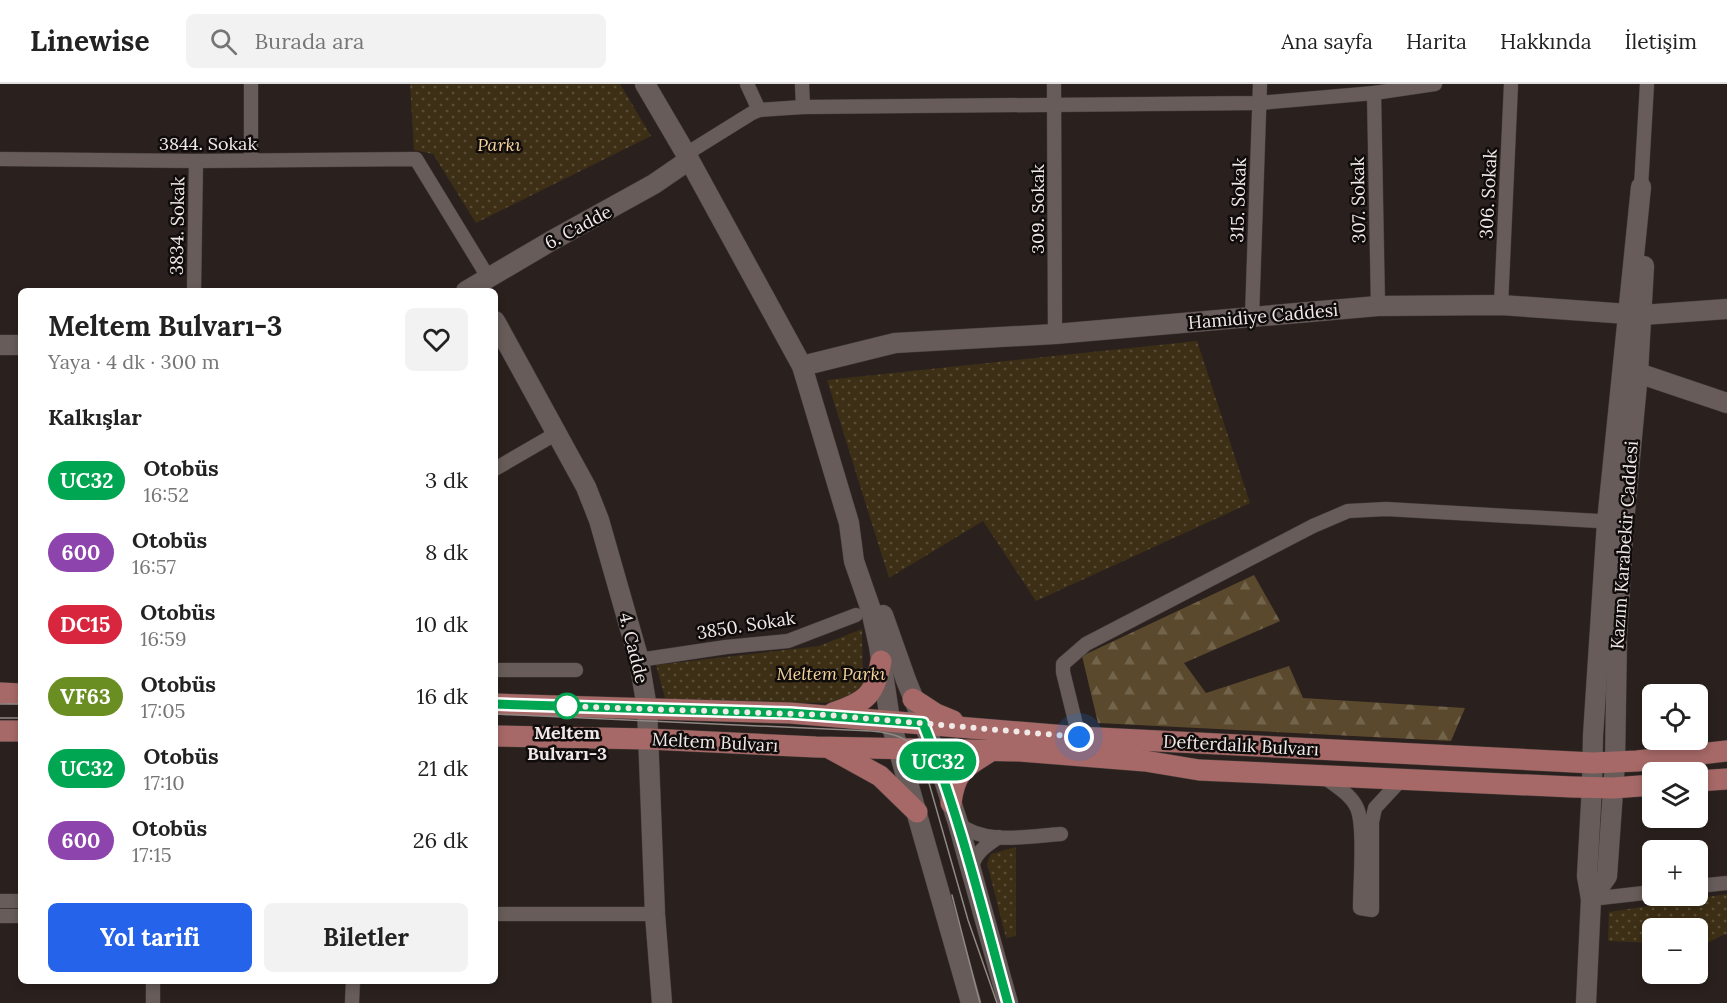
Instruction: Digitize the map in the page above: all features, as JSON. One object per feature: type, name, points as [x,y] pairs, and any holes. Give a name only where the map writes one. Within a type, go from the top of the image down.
[{"type":"main road","points":[[827,715],[861,702],[871,693],[878,680],[881,661]]},
{"type":"main road","points":[[0,693],[18,694]]},
{"type":"main road","points":[[913,699],[936,714],[979,728]]},
{"type":"main road","name":"Meltem Bulvarı","points":[[498,704],[827,715],[890,720]]},
{"type":"main road","name":"Defterdalık Bulvarı","points":[[890,720],[1079,737],[1593,763],[1727,752]]},
{"type":"main road","points":[[0,731],[18,731]]},
{"type":"main road","name":"Meltem Bulvarı","points":[[498,736],[934,749]]},
{"type":"main road","points":[[828,747],[880,776],[917,812]]},
{"type":"main road","name":"Defterdalık Bulvarı","points":[[934,749],[1145,761],[1199,770],[1400,781],[1603,787],[1642,785]]},
{"type":"main road","points":[[951,802],[953,787],[961,771],[991,751]]},
{"type":"main road","points":[[1708,780],[1727,779]]},
{"type":"street","points":[[251,84],[251,160]]},
{"type":"street","points":[[645,84],[688,157],[802,366],[849,523],[854,561],[871,610],[890,720],[970,1003]]},
{"type":"street","points":[[747,84],[759,110]]},
{"type":"street","points":[[802,84],[803,107]]},
{"type":"street","name":"309. Sokak","points":[[1054,84],[1055,334]]},
{"type":"street","name":"315. Sokak","points":[[1252,317],[1260,84]]},
{"type":"street","points":[[688,157],[752,112],[759,110],[803,107],[1259,103],[1374,93],[1435,84]]},
{"type":"street","name":"306. Sokak","points":[[1501,305],[1511,84]]},
{"type":"street","name":"Kazım Karabekir Caddesi","points":[[1603,787],[1593,763],[1593,736],[1634,314],[1646,226],[1641,187],[1647,84]]},
{"type":"street","name":"307. Sokak","points":[[1374,93],[1378,306]]},
{"type":"street","name":"6. Cadde","points":[[477,286],[654,184],[688,157]]},
{"type":"street","name":"3844. Sokak","points":[[0,159],[196,161],[416,159],[477,286]]},
{"type":"street","name":"3834. Sokak","points":[[194,288],[196,161]]},
{"type":"street","name":"Hamidiye Caddesi","points":[[802,366],[895,343],[1055,334],[1378,306],[1501,305],[1634,314],[1727,309]]},
{"type":"street","name":"Kazım Karabekir Caddesi","points":[[1586,1003],[1591,899],[1587,876],[1603,787],[1615,763],[1617,636],[1615,522],[1638,373],[1634,314]]},
{"type":"street","name":"4. Cadde","points":[[498,326],[586,487],[599,520],[639,660],[647,708],[655,914],[662,1003]]},
{"type":"street","points":[[0,345],[18,345]]},
{"type":"street","points":[[1638,373],[1727,403]]},
{"type":"street","points":[[498,467],[557,433]]},
{"type":"street","points":[[1079,737],[1063,664],[1086,644],[1304,531],[1348,511],[1386,509],[1615,522]]},
{"type":"street","points":[[849,523],[866,558],[913,699],[934,749],[958,824],[1008,1003]]},
{"type":"street","name":"3850. Sokak","points":[[639,660],[788,640],[856,615]]},
{"type":"street","points":[[498,670],[576,670]]},
{"type":"street","points":[[1323,776],[1347,795],[1357,807],[1361,822],[1360,908],[1372,910],[1372,822],[1375,808],[1400,781]]},
{"type":"street","points":[[958,824],[966,831],[999,837],[1061,834]]},
{"type":"street","points":[[971,869],[974,859],[982,849],[999,837]]},
{"type":"street","points":[[1708,885],[1727,883]]},
{"type":"street","points":[[1591,899],[1642,893]]},
{"type":"street","points":[[0,901],[18,901]]},
{"type":"street","points":[[498,914],[655,914]]},
{"type":"street","points":[[0,916],[18,916]]},
{"type":"street","points":[[153,984],[153,1003]]},
{"type":"street","points":[[352,1003],[353,984]]},
{"type":"green space","name":"Parkı","points":[[410,84],[620,84],[651,136],[476,223],[433,154],[414,150]]},
{"type":"green space","points":[[1197,341],[1250,503],[1036,601],[983,521],[889,578],[827,380]]},
{"type":"green space","points":[[1254,575],[1280,621],[1184,663],[1206,693],[1289,666],[1303,698],[1465,708],[1451,741],[1098,723],[1082,656]]},
{"type":"green space","name":"Meltem Parkı","points":[[862,629],[863,693],[855,702],[667,705],[656,665],[819,646]]},
{"type":"green space","points":[[1016,847],[1016,936],[1006,938],[987,863],[991,854]]},
{"type":"green space","points":[[1727,894],[1727,934],[1710,942],[1708,942],[1708,918],[1642,918],[1642,943],[1608,941],[1609,912],[1648,906],[1708,906],[1708,897]]},
{"type":"tram line","points":[[0,704],[18,704]]},
{"type":"tram line","points":[[498,714],[871,731],[903,738],[914,747],[923,762],[968,920],[997,1003]]},
{"type":"tram line","points":[[0,718],[18,718]]},
{"type":"tram line","points":[[952,895],[980,1003]]},
{"type":"bus line","name":"UC32","points":[[498,704],[790,713],[923,723],[934,749],[958,824],[1008,1003]]},
{"type":"place","name":"Meltem Bulvarı-3","points":[[567,706]]},
{"type":"route","points":[[567,706],[560,706],[827,715],[1079,737]]}]
